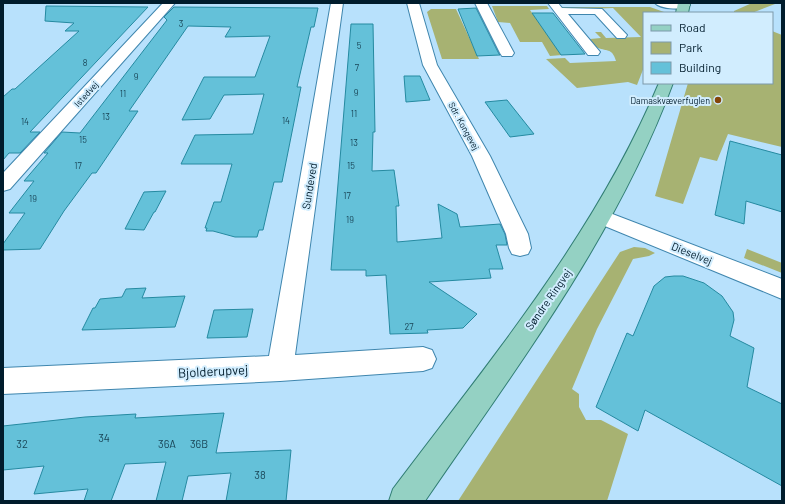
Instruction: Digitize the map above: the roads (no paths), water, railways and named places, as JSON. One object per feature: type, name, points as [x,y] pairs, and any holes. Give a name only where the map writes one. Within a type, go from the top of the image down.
[{"type":"main road","name":"Søndre Ringvej","points":[[405,501],[576,259],[602,217],[652,121],[666,84]]},
{"type":"street","name":"Istedvej","points":[[3,185],[169,3]]},
{"type":"street","name":"Sundeved","points":[[280,368],[337,3]]},
{"type":"street","name":"Sdr. Kongevej","points":[[413,3],[430,65],[481,156],[517,234],[520,248]]},
{"type":"street","points":[[481,3],[507,53]]},
{"type":"street","points":[[661,3],[683,7]]},
{"type":"street","points":[[556,7],[598,11],[621,35]]},
{"type":"street","points":[[556,7],[593,52]]},
{"type":"street","name":"Dieselvej","points":[[602,217],[782,289]]},
{"type":"street","name":"Bjolderupvej","points":[[3,381],[280,368],[423,359]]},
{"type":"place","name":"Damaskvæverfuglen","points":[[718,100]]}]
